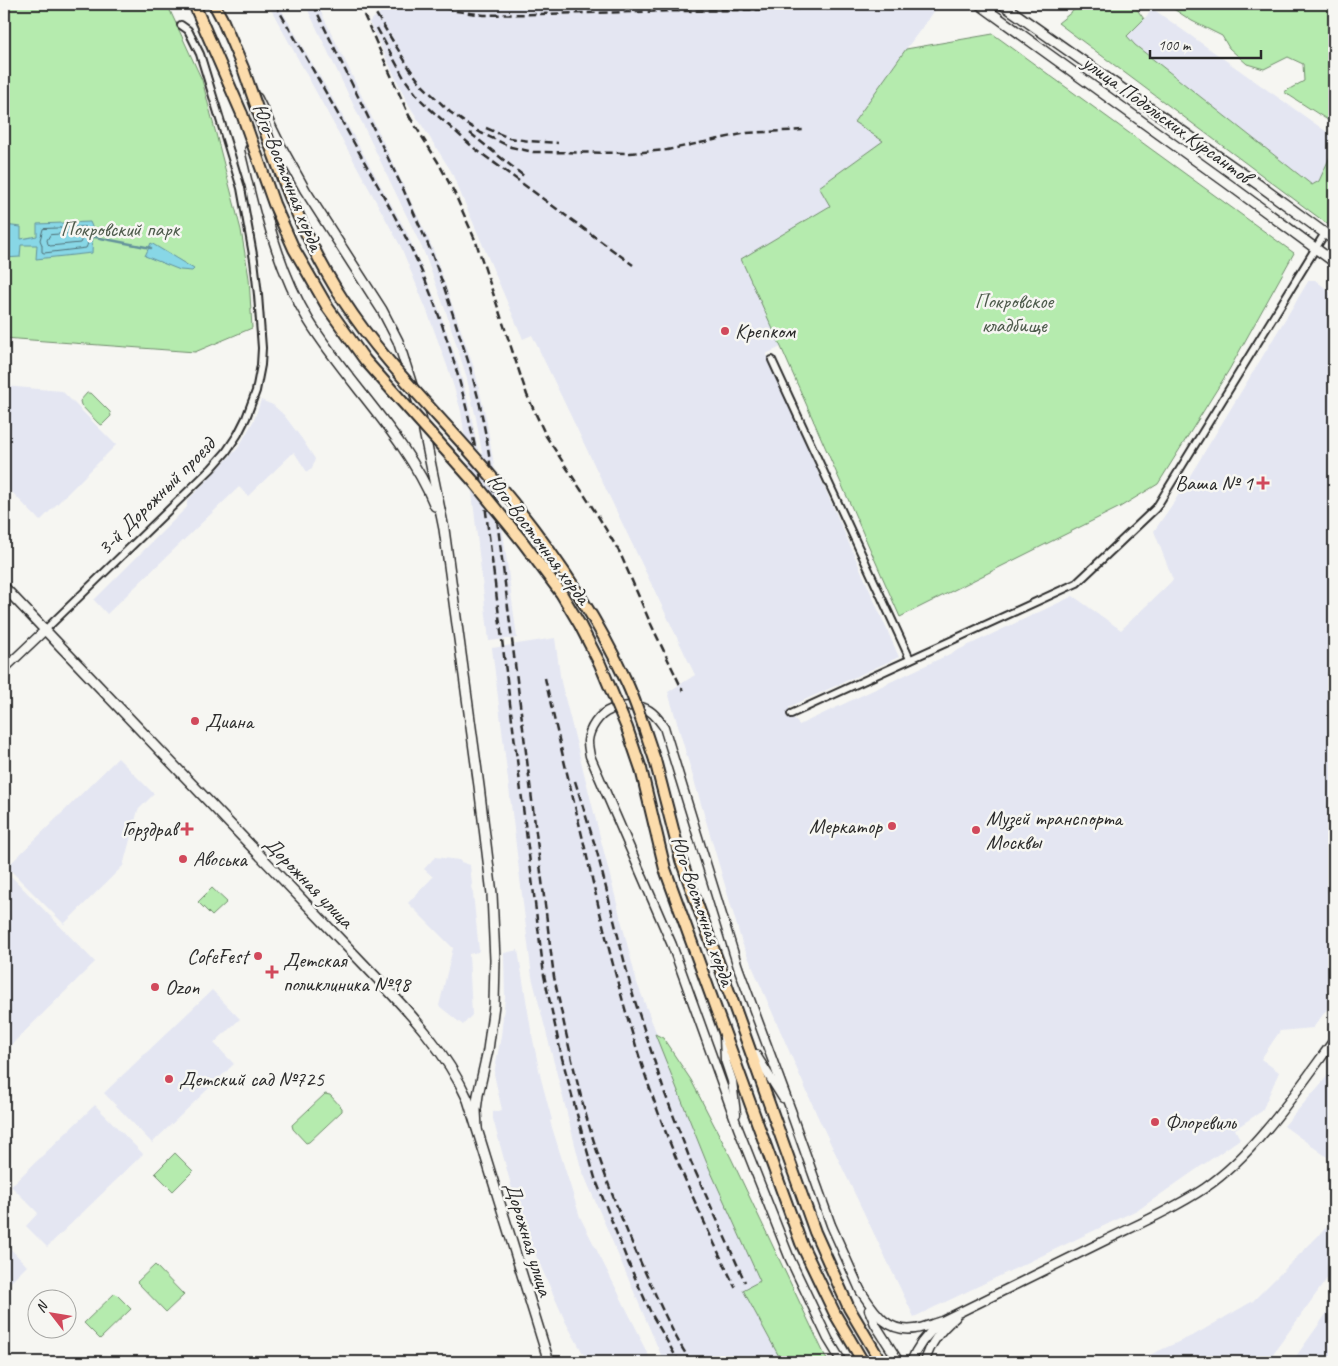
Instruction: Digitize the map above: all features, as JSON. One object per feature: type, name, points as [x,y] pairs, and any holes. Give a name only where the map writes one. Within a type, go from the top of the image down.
[{"type":"main road","name":"Юго-Восточная хорда","points":[[194,4],[242,114],[274,204],[294,249],[328,308],[365,360],[474,482],[522,541],[561,593],[600,664],[642,769],[665,868],[801,1243],[835,1314],[863,1362]]},
{"type":"main road","name":"Юго-Восточная хорда","points":[[214,4],[243,68],[290,198],[311,244],[342,300],[378,350],[486,470],[535,531],[574,584],[592,614],[628,685],[654,760],[680,860],[815,1232],[849,1308],[881,1362]]},
{"type":"main road","name":"улица Подольских Курсантов","points":[[980,4],[1334,262]]},
{"type":"main road","name":"улица Подольских Курсантов","points":[[1002,4],[1334,240]]},
{"type":"main road","points":[[243,68],[279,143],[305,190],[382,310],[398,341],[418,407],[444,529],[492,894],[495,960],[494,1005],[488,1050],[476,1110],[477,1128]]},
{"type":"main road","points":[[242,114],[263,203],[280,261],[293,292],[309,321],[340,365],[395,436],[428,488],[444,529]]},
{"type":"main road","name":"Дорожная улица","points":[[4,587],[416,1020],[439,1049],[468,1100],[548,1362]]},
{"type":"main road","points":[[460,1083],[468,1087],[475,1085],[482,1078]]},
{"type":"main road","points":[[468,1100],[476,1093],[482,1078]]},
{"type":"street","name":"3-й Дорожный проезд","points":[[4,669],[216,464],[238,434],[256,391],[262,348],[254,260],[241,188],[200,54],[188,30],[181,24]]},
{"type":"street","points":[[792,714],[1077,583],[1156,508],[1325,233]]},
{"type":"street","points":[[772,360],[910,660]]},
{"type":"street","points":[[842,1362],[828,1339],[790,1259],[738,1128],[672,945],[590,756],[588,740],[591,732],[604,713],[610,710],[628,706],[644,708],[651,712],[664,727],[738,966],[831,1225],[875,1324],[899,1362]]},
{"type":"street","points":[[740,1022],[758,1060],[792,1113]]},
{"type":"street","points":[[723,1030],[725,1060],[732,1081],[738,1128]]},
{"type":"street","points":[[860,1290],[875,1313],[885,1323],[899,1328],[915,1329],[942,1321],[1157,1215],[1206,1187],[1254,1144],[1296,1092],[1334,1040]]},
{"type":"street","points":[[925,1362],[932,1342],[941,1329],[969,1308]]},
{"type":"street","points":[[911,1362],[920,1343],[942,1321]]},
{"type":"street","points":[[828,1339],[848,1362]]},
{"type":"shaded area","points":[[268,4],[278,4],[407,233],[436,301],[458,364],[470,410],[483,476],[486,476],[466,375],[424,252],[305,4],[317,4],[433,249],[475,371],[486,418],[517,638],[489,641],[461,411],[449,371],[427,311],[401,247]]},
{"type":"shaded area","points":[[377,4],[939,5],[854,122],[884,141],[819,187],[830,206],[741,259],[781,347],[766,354],[899,657],[789,707],[791,714],[799,725],[1073,596],[1121,630],[1173,580],[1154,531],[1174,502],[1309,280],[1315,280],[1334,295],[1334,1000],[1313,1028],[1280,1031],[1261,1059],[1279,1072],[1262,1111],[1235,1129],[1240,1139],[1141,1208],[914,1317],[817,1115],[742,943],[668,692],[695,675],[532,335],[523,339],[451,171],[407,102],[369,22],[381,12]]},
{"type":"shaded area","points":[[1153,9],[1334,137],[1334,148],[1319,181],[1312,185],[1127,37]]},
{"type":"shaded area","points":[[4,386],[62,391],[116,445],[40,521],[4,484]]},
{"type":"shaded area","points":[[261,400],[273,405],[284,415],[302,439],[315,459],[312,469],[307,472],[294,452],[248,496],[239,487],[107,614],[94,600],[187,507],[187,501],[238,448],[254,420]]},
{"type":"shaded area","points":[[555,638],[561,682],[637,983],[706,1161],[760,1281],[744,1290],[782,1362],[664,1362],[581,1168],[532,977],[492,648]]},
{"type":"shaded area","points":[[118,758],[154,794],[138,810],[123,866],[64,924],[7,867]]},
{"type":"shaded area","points":[[435,857],[459,860],[470,865],[479,950],[469,954],[472,1015],[463,1025],[439,1006],[453,948],[408,903],[433,877],[424,869]]},
{"type":"shaded area","points":[[4,869],[95,962],[4,1052]]},
{"type":"shaded area","points":[[518,950],[531,1030],[552,1120],[550,1121],[580,1217],[652,1362],[588,1362],[566,1323],[521,1222],[493,1119],[493,1112],[502,1110],[494,1074],[505,998],[504,953]]},
{"type":"shaded area","name":"Детский сад №725","points":[[212,990],[240,1019],[214,1043],[234,1064],[152,1143],[104,1093]]},
{"type":"shaded area","points":[[1334,1066],[1334,1162],[1284,1126]]},
{"type":"shaded area","points":[[95,1105],[143,1154],[47,1247],[26,1226],[38,1213],[11,1186]]},
{"type":"shaded area","points":[[1334,1222],[1334,1269],[1267,1362],[1134,1362],[1196,1334],[1253,1301]]},
{"type":"shaded area","points":[[4,1242],[27,1266],[4,1289]]},
{"type":"shaded area","points":[[1334,1303],[1334,1362],[1292,1362]]},
{"type":"green space","name":"Покровский парк","points":[[4,4],[167,4],[202,80],[241,230],[249,278],[252,328],[195,352],[4,338]]},
{"type":"green space","points":[[1087,4],[1133,4],[1144,19],[1127,36],[1135,45],[1312,185],[1319,181],[1334,148],[1334,229],[1058,23],[1078,7]]},
{"type":"green space","points":[[1166,4],[1329,4],[1330,13],[1334,14],[1334,124],[1284,92],[1304,81],[1303,64],[1288,57],[1264,69],[1247,64],[1229,48],[1222,36],[1192,21]]},
{"type":"green space","name":"Покровское кладбище","points":[[993,34],[1294,253],[1229,370],[1158,484],[1120,507],[900,617],[741,259],[830,206],[819,187],[883,141],[854,122],[906,49]]},
{"type":"green space","points":[[87,393],[92,394],[110,412],[111,416],[102,425],[81,405],[80,401]]},
{"type":"green space","points":[[212,888],[227,902],[212,916],[198,902]]},
{"type":"green space","points":[[655,1034],[663,1038],[691,1080],[731,1158],[828,1362],[782,1362],[743,1290],[760,1281],[706,1161]]},
{"type":"green space","points":[[325,1094],[330,1095],[342,1108],[342,1111],[306,1143],[293,1129],[292,1125]]},
{"type":"green space","points":[[175,1153],[193,1171],[173,1191],[155,1173]]},
{"type":"green space","points":[[155,1265],[184,1295],[166,1312],[137,1282]]},
{"type":"green space","points":[[115,1293],[131,1309],[100,1339],[84,1323]]},
{"type":"water","points":[[90,222],[93,229],[92,253],[36,259],[37,245],[21,245],[20,257],[4,258],[4,225],[21,227],[21,239],[37,236],[37,224]]},
{"type":"water","points":[[151,243],[194,269],[192,271],[180,270],[145,256]]},
{"type":"waterway","points":[[90,236],[151,248]]},
{"type":"railway","points":[[275,4],[406,238],[432,298],[452,356],[468,415],[485,504],[544,975],[562,1058],[595,1178],[627,1260],[651,1313],[679,1362]]},
{"type":"railway","points":[[313,4],[404,191],[430,249],[470,367],[488,447],[554,977],[570,1053],[590,1129],[618,1208],[665,1314],[691,1362]]},
{"type":"railway","points":[[359,4],[411,120]]},
{"type":"railway","points":[[370,4],[422,85],[450,112],[467,124],[511,147],[533,152],[630,153],[667,150],[747,133],[803,130]]},
{"type":"railway","points":[[433,4],[456,11],[484,15],[838,8]]},
{"type":"railway","points":[[377,28],[404,78],[429,108],[474,148],[633,265]]},
{"type":"railway","points":[[409,116],[438,162],[454,192],[476,242],[527,395],[546,436],[620,553],[683,691]]},
{"type":"railway","points":[[486,128],[509,138],[558,143]]},
{"type":"railway","points":[[470,133],[525,177]]},
{"type":"railway","points":[[545,678],[606,938],[641,1061],[660,1117],[680,1166],[735,1287]]},
{"type":"railway","points":[[575,781],[597,852],[632,992],[664,1091],[691,1162],[745,1282]]},
{"type":"place","name":"Крепком","points":[[725,331]]},
{"type":"place","name":"Ваша № 1","points":[[1263,483]]},
{"type":"place","name":"Диана","points":[[195,721]]},
{"type":"place","name":"Меркатор","points":[[892,826]]},
{"type":"place","name":"Горздрав","points":[[187,829]]},
{"type":"place","name":"Музей транспорта Москвы","points":[[976,830]]},
{"type":"place","name":"Авоська","points":[[183,859]]},
{"type":"place","name":"CofeFest","points":[[258,956]]},
{"type":"place","name":"Детская поликлиника №98","points":[[272,972]]},
{"type":"place","name":"Ozon","points":[[155,987]]},
{"type":"place","name":"Детский сад №725","points":[[169,1079]]},
{"type":"place","name":"Флоревиль","points":[[1155,1122]]}]
